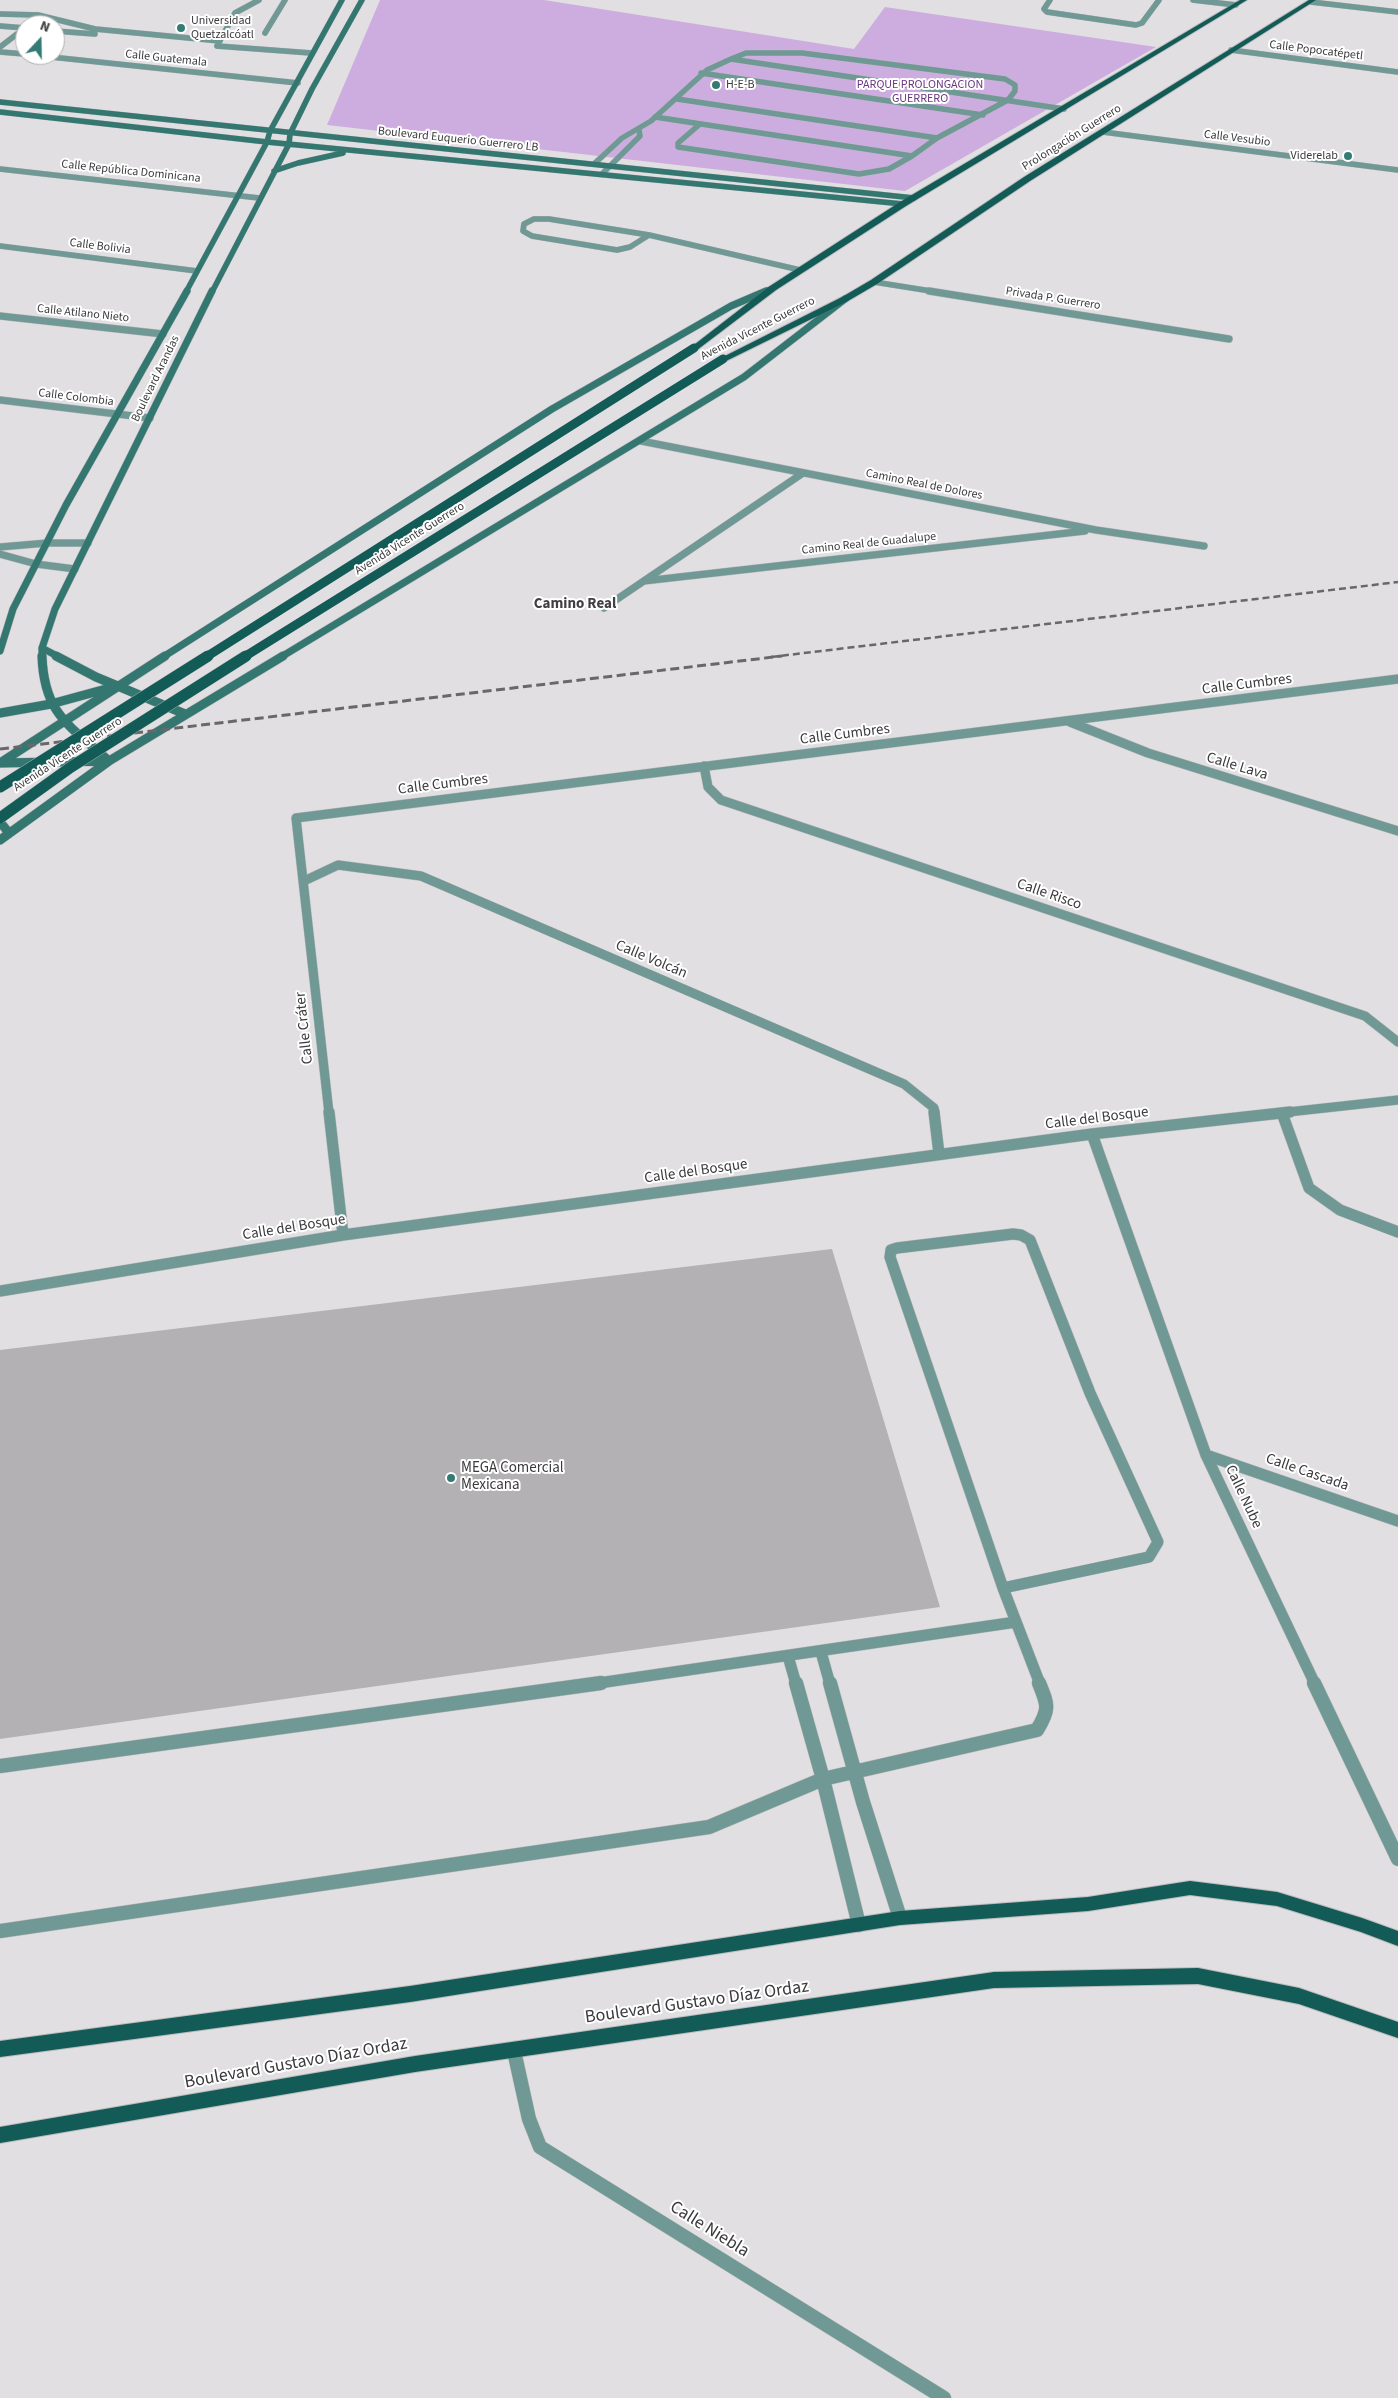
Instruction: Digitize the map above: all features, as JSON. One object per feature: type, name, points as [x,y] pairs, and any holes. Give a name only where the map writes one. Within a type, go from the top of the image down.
[{"type":"main road","name":"Boulevard Arandas","points":[[0,651],[13,609],[47,542],[116,414],[163,334],[267,142],[270,131],[298,83],[311,53],[342,0]]},
{"type":"main road","name":"Boulevard Arandas","points":[[109,761],[64,721],[51,704],[44,679],[42,648],[55,609],[260,198],[289,144],[290,134],[312,89],[362,0]]},
{"type":"main road","name":"Prolongación Guerrero","points":[[772,288],[904,204],[1244,0]]},
{"type":"main road","name":"Prolongación Guerrero","points":[[845,299],[874,282],[1027,179],[1312,1]]},
{"type":"main road","name":"Boulevard Euquerio Guerrero LB","points":[[0,102],[290,134],[914,198]]},
{"type":"main road","name":"Boulevard Euquerio Guerrero LB","points":[[0,112],[267,142],[904,204]]},
{"type":"main road","points":[[274,171],[315,158],[358,150]]},
{"type":"main road","points":[[0,764],[117,686],[552,409],[731,306],[772,288]]},
{"type":"main road","name":"Avenida Vicente Guerrero","points":[[0,787],[694,348],[772,288]]},
{"type":"main road","points":[[0,840],[109,761],[744,377],[845,299]]},
{"type":"main road","name":"Avenida Vicente Guerrero","points":[[0,818],[71,767],[237,661],[724,359],[845,299]]},
{"type":"main road","points":[[42,648],[78,668],[185,714]]},
{"type":"main road","points":[[0,713],[51,704],[117,686]]},
{"type":"main road","points":[[0,764],[109,761]]},
{"type":"main road","points":[[0,822],[9,833]]},
{"type":"main road","points":[[0,2049],[410,1994],[900,1918],[1088,1904],[1190,1888],[1277,1899],[1362,1924],[1398,1939]]},
{"type":"main road","name":"Boulevard Gustavo Díaz Ordaz","points":[[0,2135],[415,2064],[994,1980],[1198,1976],[1299,1996],[1398,2030]]},
{"type":"street","points":[[219,43],[235,13],[259,0]]},
{"type":"street","points":[[265,33],[285,0]]},
{"type":"street","points":[[1050,0],[1044,9],[1047,12],[1136,24],[1142,23],[1160,0]]},
{"type":"street","points":[[1193,0],[1236,5]]},
{"type":"street","points":[[1312,1],[1398,12]]},
{"type":"street","points":[[0,14],[38,15],[95,29],[311,53]]},
{"type":"street","points":[[0,26],[15,27]]},
{"type":"street","points":[[65,32],[219,43]]},
{"type":"street","points":[[0,47],[15,36]]},
{"type":"street","name":"Calle Popocatépetl","points":[[1232,50],[1398,72]]},
{"type":"street","points":[[0,52],[15,53]]},
{"type":"street","points":[[700,124],[678,143],[678,147],[859,174],[889,169],[912,156],[937,138],[1008,100],[1015,91],[1015,85],[1005,79],[802,53],[746,53],[731,59]]},
{"type":"street","name":"Calle Guatemala","points":[[65,58],[298,83]]},
{"type":"street","points":[[594,164],[627,134],[639,130],[677,99],[702,74],[721,60],[731,59],[1064,109]]},
{"type":"street","points":[[702,74],[983,115]]},
{"type":"street","points":[[677,99],[937,138]]},
{"type":"street","points":[[655,117],[912,156]]},
{"type":"street","points":[[602,174],[640,136],[639,130]]},
{"type":"street","name":"Calle Vesubio","points":[[1103,132],[1398,170]]},
{"type":"street","name":"Calle República Dominicana","points":[[0,169],[260,198]]},
{"type":"street","points":[[649,236],[630,248],[617,250],[532,236],[523,231],[524,224],[534,219],[549,220],[649,236],[800,270]]},
{"type":"street","name":"Calle Bolivia","points":[[0,246],[197,271]]},
{"type":"street","name":"Privada P. Guerrero","points":[[874,282],[1229,339]]},
{"type":"street","name":"Calle Atilano Nieto","points":[[0,316],[163,334]]},
{"type":"street","name":"Calle Colombia","points":[[0,400],[150,418]]},
{"type":"street","name":"Camino Real de Dolores","points":[[641,441],[1096,530],[1204,546]]},
{"type":"street","name":"Camino Real de Guadalupe","points":[[604,608],[803,473]]},
{"type":"street","name":"Camino Real de Guadalupe","points":[[644,581],[1096,530]]},
{"type":"street","points":[[0,546],[47,542],[88,543]]},
{"type":"street","points":[[0,554],[36,564],[75,569]]},
{"type":"street","name":"Calle Cumbres","points":[[296,818],[1070,722],[1398,679]]},
{"type":"street","name":"Calle Lava","points":[[1070,722],[1148,753],[1398,831]]},
{"type":"street","name":"Calle Risco","points":[[704,766],[708,787],[721,800],[1365,1016],[1398,1042]]},
{"type":"street","name":"Calle Cráter","points":[[296,818],[343,1235]]},
{"type":"street","name":"Calle Volcán","points":[[304,881],[338,865],[421,876],[804,1040],[904,1084],[934,1108],[939,1154]]},
{"type":"street","name":"Calle del Bosque","points":[[0,1291],[343,1235],[1092,1134],[1398,1100]]},
{"type":"street","points":[[1282,1112],[1309,1188],[1340,1210],[1398,1232]]},
{"type":"street","name":"Calle Nube","points":[[1092,1134],[1206,1455],[1398,1859]]},
{"type":"street","points":[[0,1931],[709,1827],[824,1779],[856,1770],[1037,1730],[1044,1719],[1048,1706],[1003,1588],[890,1257],[891,1250],[897,1248],[1013,1234],[1021,1235],[1030,1240],[1053,1305],[1119,1463],[1158,1542],[1155,1550],[1149,1557],[1003,1588]]},
{"type":"street","name":"Calle Cascada","points":[[1206,1455],[1398,1521]]},
{"type":"street","points":[[0,1766],[821,1652],[1016,1622]]},
{"type":"street","points":[[821,1652],[856,1770],[863,1802],[900,1918]]},
{"type":"street","points":[[788,1656],[824,1779],[860,1925]]},
{"type":"street","name":"Calle Niebla","points":[[514,2050],[529,2119],[540,2147],[944,2398]]},
{"type":"green space","name":"PARQUE PROLONGACION GUERRERO","points":[[380,0],[544,0],[854,49],[885,7],[1156,47],[905,191],[327,125]]},
{"type":"building","name":"MEGA Comercial Mexicana","points":[[832,1249],[940,1607],[0,1739],[0,1350]]},
{"type":"railway","points":[[771,657],[1398,582]]},
{"type":"railway","points":[[0,749],[782,656]]},
{"type":"place","name":"Universidad Quetzalcóatl","points":[[181,28]]},
{"type":"place","name":"H-E-B","points":[[716,85]]},
{"type":"place","name":"Viderelab","points":[[1348,156]]},
{"type":"place","name":"MEGA Comercial Mexicana","points":[[451,1478]]},
{"type":"district","name":"Camino Real","points":[[575,605]]}]
